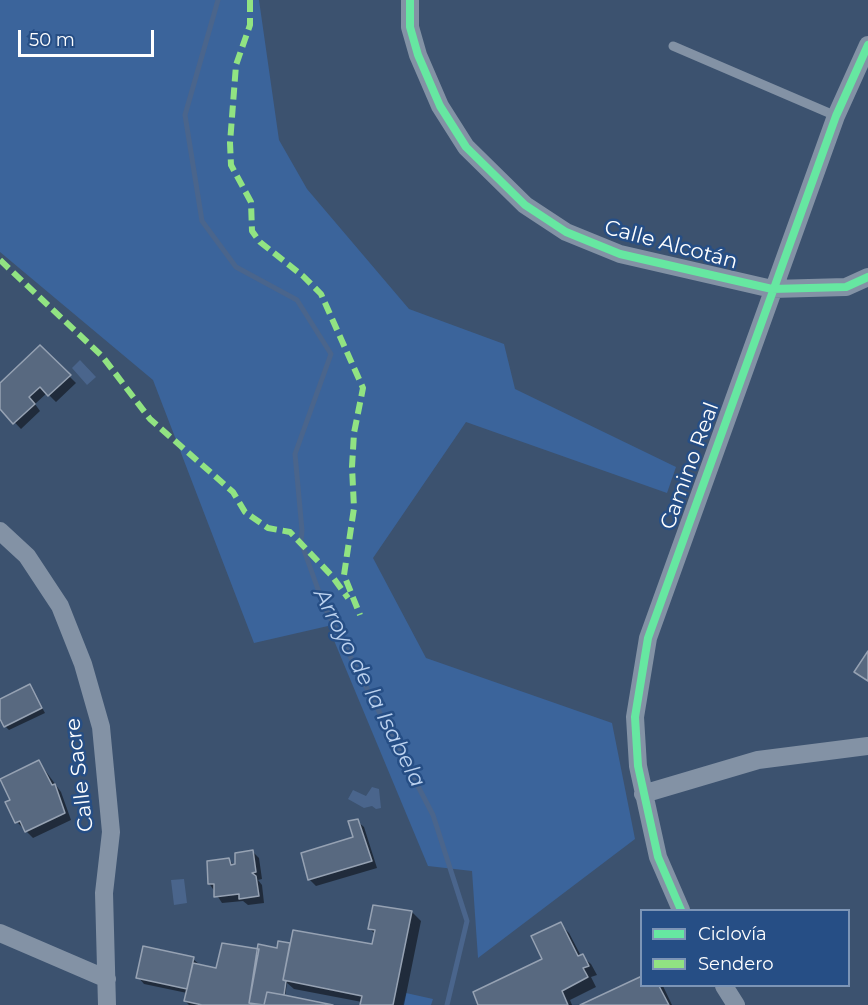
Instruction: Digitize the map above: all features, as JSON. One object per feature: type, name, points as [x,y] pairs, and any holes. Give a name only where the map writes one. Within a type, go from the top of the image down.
[{"type":"street","name":"Calle Alcotán","points":[[410,0],[410,27],[418,55],[440,106],[466,147],[525,204],[566,232],[620,255],[772,289],[846,287],[868,277]]},
{"type":"street","name":"Camino Real","points":[[681,909],[658,857],[638,766],[635,717],[648,638],[836,116],[868,45]]},
{"type":"street","name":"Calle Sacre","points":[[0,531],[27,556],[60,606],[83,664],[101,727],[111,832],[104,893],[107,1005]]},
{"type":"street","points":[[643,794],[758,760],[868,746]]},
{"type":"street","points":[[0,933],[107,979]]},
{"type":"street","points":[[725,987],[736,1005]]},
{"type":"lane","points":[[674,46],[836,116]]},
{"type":"shaded area","points":[[0,0],[259,0],[279,140],[307,189],[409,309],[504,344],[515,389],[676,467],[667,493],[466,422],[373,558],[426,658],[612,723],[635,839],[478,958],[472,871],[428,866],[328,626],[254,643],[153,380],[0,252]]},
{"type":"shaded area","points":[[80,360],[96,377],[87,385],[72,368]]},
{"type":"shaded area","points":[[372,787],[379,789],[381,808],[376,809],[372,806],[364,808],[348,799],[353,790],[366,796]]},
{"type":"shaded area","points":[[184,879],[187,903],[174,905],[171,880]]},
{"type":"shaded area","points":[[406,993],[433,999],[431,1005],[403,1005]]},
{"type":"building","points":[[40,345],[71,375],[48,396],[40,387],[29,397],[35,404],[13,424],[0,409],[0,383]]},
{"type":"building","points":[[868,651],[868,681],[854,672]]},
{"type":"building","points":[[30,684],[42,708],[4,727],[0,719],[0,699]]},
{"type":"building","points":[[39,760],[52,785],[55,784],[65,813],[25,832],[20,821],[15,823],[5,802],[10,800],[0,779]]},
{"type":"building","points":[[358,819],[372,861],[308,880],[301,853],[353,837],[348,821]]},
{"type":"building","points":[[253,850],[256,872],[252,873],[256,876],[259,896],[239,899],[239,894],[214,897],[214,884],[208,884],[207,861],[229,858],[231,865],[235,864],[235,853]]},
{"type":"building","points":[[373,905],[412,911],[393,1005],[360,1005],[362,996],[283,980],[293,930],[372,944],[375,930],[368,929]]},
{"type":"building","points":[[561,922],[578,956],[583,954],[589,966],[583,968],[588,977],[562,991],[568,1005],[478,1005],[473,992],[542,959],[531,936]]},
{"type":"building","points":[[278,941],[290,943],[283,980],[286,981],[284,995],[267,992],[264,1005],[249,1003],[258,944],[277,948]]},
{"type":"building","points":[[222,943],[259,949],[249,1003],[257,1005],[202,1005],[184,1001],[193,963],[216,968]]},
{"type":"building","points":[[143,946],[194,957],[187,989],[136,978]]},
{"type":"building","points":[[640,977],[640,987],[660,987],[669,1005],[580,1005]]},
{"type":"building","points":[[267,992],[284,995],[333,1005],[264,1005]]},
{"type":"waterway","name":"Arroyo de la Isabela","points":[[218,0],[185,115],[202,221],[236,267],[297,300],[331,354],[295,454],[302,530],[301,542],[324,606],[433,815],[467,921],[447,1005]]},
{"type":"marked path","points":[[250,0],[250,25],[236,65],[230,143],[231,165],[251,202],[252,231],[260,242],[303,276],[321,294],[363,388],[354,433],[352,467],[354,508],[344,575],[360,615]]},
{"type":"marked path","points":[[0,260],[102,356],[150,419],[233,492],[245,512],[268,528],[290,532],[332,576],[348,598]]},
{"type":"cycle path","points":[[410,0],[410,27],[418,55],[440,106],[466,147],[525,205],[566,232],[620,254],[772,289],[846,287],[868,277]]},
{"type":"cycle path","points":[[681,909],[658,857],[638,766],[635,717],[648,638],[836,116],[868,45]]}]
